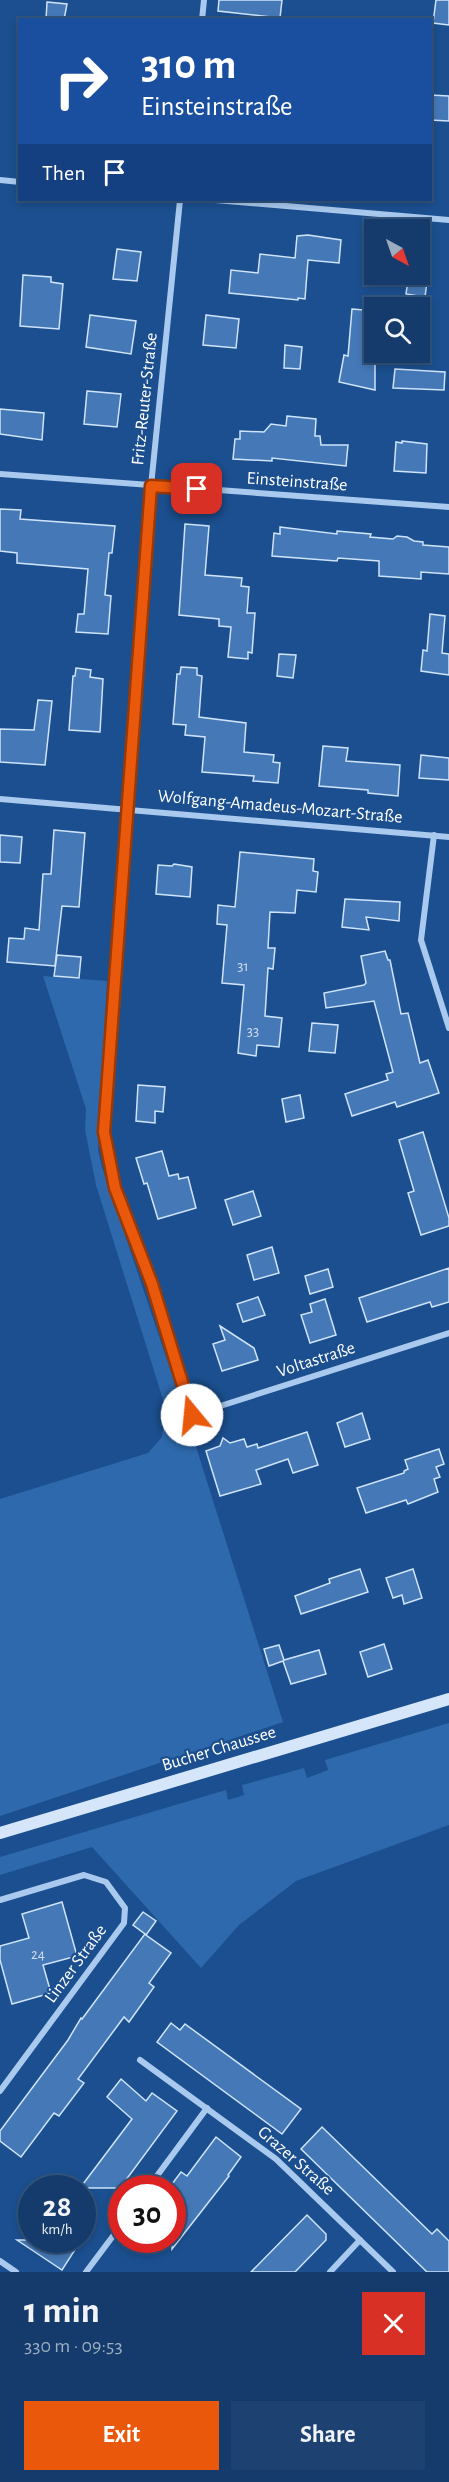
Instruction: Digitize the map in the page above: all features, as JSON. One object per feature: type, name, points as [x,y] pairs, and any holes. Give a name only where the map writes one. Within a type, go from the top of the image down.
[{"type":"main road","name":"Bucher Chaussee","points":[[0,1833],[449,1699]]},
{"type":"street","points":[[202,18],[204,0]]},
{"type":"street","points":[[0,180],[18,182]]},
{"type":"street","name":"Fritz-Reuter-Straße","points":[[180,201],[151,486],[104,1132],[115,1188],[152,1284],[192,1415]]},
{"type":"street","points":[[227,201],[449,220]]},
{"type":"street","name":"Einsteinstraße","points":[[0,474],[449,507]]},
{"type":"street","name":"Wolfgang-Amadeus-Mozart-Straße","points":[[0,799],[449,837]]},
{"type":"street","points":[[434,835],[421,940],[449,1028]]},
{"type":"street","name":"Voltastraße","points":[[192,1415],[449,1333]]},
{"type":"street","name":"Linzer Straße","points":[[0,1900],[84,1875],[106,1881],[125,1908],[124,1923],[0,2091]]},
{"type":"street","name":"Grazer Straße","points":[[140,2060],[276,2158],[393,2272]]},
{"type":"street","points":[[158,2175],[207,2108]]},
{"type":"street","points":[[330,2272],[360,2240]]},
{"type":"street","points":[[86,2272],[108,2243]]},
{"type":"street","points":[[0,2261],[16,2272]]},
{"type":"shaded area","points":[[43,976],[107,981],[98,1150],[102,1167],[192,1434],[283,1722],[0,1816],[0,1499],[148,1453],[162,1437],[165,1406],[96,1185],[85,1130],[86,1109]]},
{"type":"shaded area","points":[[449,1723],[449,1825],[296,1881],[239,1925],[201,1968],[92,1847],[0,1875],[0,1857],[226,1790],[228,1800],[244,1795],[242,1785],[304,1768],[307,1778],[328,1770],[325,1760]]},
{"type":"building","points":[[219,0],[282,0],[280,18],[218,11]]},
{"type":"building","points":[[436,0],[449,0],[449,25],[433,23]]},
{"type":"building","points":[[47,2],[67,4],[64,18],[46,18]]},
{"type":"building","points":[[432,95],[449,96],[449,121],[432,120]]},
{"type":"building","points":[[308,235],[341,240],[339,263],[308,260],[305,299],[229,293],[231,270],[258,273],[260,254],[295,258],[297,236]]},
{"type":"building","points":[[117,249],[141,252],[137,281],[113,279]]},
{"type":"building","points":[[23,275],[51,277],[51,282],[63,284],[59,329],[20,326]]},
{"type":"building","points":[[407,285],[427,285],[425,297],[406,294]]},
{"type":"building","points":[[352,309],[364,310],[364,363],[375,363],[375,390],[339,382],[344,355],[348,356]]},
{"type":"building","points":[[90,315],[136,321],[131,354],[86,347]]},
{"type":"building","points":[[206,315],[239,319],[236,348],[203,345]]},
{"type":"building","points":[[285,345],[302,347],[300,369],[284,368]]},
{"type":"building","points":[[395,369],[445,372],[444,390],[393,388]]},
{"type":"building","points":[[87,391],[121,394],[117,427],[84,424]]},
{"type":"building","points":[[0,409],[44,413],[42,440],[0,434]]},
{"type":"building","points":[[287,416],[316,419],[315,436],[320,436],[321,445],[348,445],[346,466],[272,458],[272,461],[233,459],[235,439],[240,439],[240,431],[264,432],[271,424],[286,426]]},
{"type":"building","points":[[402,441],[427,444],[426,473],[394,471],[396,442],[402,443]]},
{"type":"building","points":[[0,509],[21,510],[20,519],[115,526],[112,553],[109,553],[105,595],[111,596],[108,634],[76,632],[78,614],[84,614],[88,569],[17,563],[17,553],[0,551]]},
{"type":"building","points":[[185,524],[209,526],[205,575],[242,578],[241,586],[249,587],[247,613],[255,613],[252,653],[248,652],[248,659],[228,657],[231,627],[219,626],[219,619],[179,615]]},
{"type":"building","points":[[280,527],[337,534],[337,531],[371,534],[370,537],[393,539],[397,536],[407,537],[423,542],[423,545],[449,547],[449,574],[421,572],[421,579],[379,576],[379,561],[338,558],[337,561],[272,556],[274,533],[280,534]]},
{"type":"building","points":[[430,614],[445,616],[442,653],[449,654],[449,675],[421,671],[423,650],[427,651]]},
{"type":"building","points":[[279,654],[296,655],[293,678],[277,676]]},
{"type":"building","points":[[181,667],[197,668],[197,675],[202,676],[199,717],[246,723],[244,752],[274,755],[273,762],[280,763],[278,783],[253,781],[254,776],[202,772],[205,737],[185,735],[186,725],[173,724],[177,674],[180,674]]},
{"type":"building","points":[[76,668],[91,670],[90,677],[103,679],[100,732],[69,730],[73,676],[75,676]]},
{"type":"building","points":[[38,700],[52,701],[45,765],[0,762],[0,729],[34,730]]},
{"type":"building","points":[[323,746],[348,748],[346,761],[400,765],[398,796],[368,793],[368,790],[319,786]]},
{"type":"building","points":[[421,755],[449,758],[449,780],[419,778]]},
{"type":"building","points":[[54,830],[85,833],[79,907],[62,906],[55,966],[7,962],[9,938],[24,939],[25,928],[39,930],[43,874],[51,874]]},
{"type":"building","points":[[0,835],[22,837],[20,863],[0,862]]},
{"type":"building","points":[[240,852],[314,859],[313,871],[318,872],[316,892],[297,890],[295,913],[270,912],[268,948],[275,948],[273,969],[268,968],[265,1016],[282,1018],[279,1047],[257,1045],[256,1056],[238,1053],[244,985],[222,983],[227,925],[217,924],[218,905],[235,907]]},
{"type":"building","points":[[174,864],[192,867],[190,897],[156,894],[158,865],[172,866]]},
{"type":"building","points":[[345,899],[400,902],[399,921],[366,917],[369,930],[342,927]]},
{"type":"building","points":[[385,951],[390,960],[401,1014],[408,1013],[420,1063],[428,1060],[439,1093],[397,1107],[395,1102],[352,1116],[345,1094],[388,1080],[386,1074],[393,1072],[374,1001],[326,1008],[324,993],[364,985],[366,983],[361,956]]},
{"type":"building","points":[[57,955],[81,957],[79,978],[54,976]]},
{"type":"building","points":[[312,1023],[338,1025],[335,1053],[309,1051]]},
{"type":"building","points":[[138,1085],[165,1087],[163,1112],[155,1111],[155,1123],[136,1121]]},
{"type":"building","points":[[300,1095],[304,1118],[286,1122],[282,1099]]},
{"type":"building","points":[[423,1132],[449,1218],[449,1226],[421,1235],[408,1193],[414,1191],[399,1140]]},
{"type":"building","points":[[162,1151],[169,1176],[178,1174],[179,1179],[188,1177],[196,1208],[158,1219],[147,1183],[144,1184],[136,1158]]},
{"type":"building","points":[[253,1191],[261,1216],[233,1225],[225,1200]]},
{"type":"building","points":[[272,1247],[279,1273],[254,1280],[247,1255]]},
{"type":"building","points":[[449,1268],[449,1302],[432,1307],[430,1302],[367,1322],[359,1298]]},
{"type":"building","points":[[328,1269],[333,1287],[310,1294],[305,1276]]},
{"type":"building","points":[[258,1297],[265,1315],[243,1322],[237,1304]]},
{"type":"building","points":[[325,1299],[336,1335],[310,1343],[301,1315],[312,1312],[310,1304]]},
{"type":"building","points":[[220,1326],[254,1348],[258,1360],[222,1371],[213,1344],[225,1340]]},
{"type":"building","points":[[362,1413],[370,1439],[345,1447],[337,1423]]},
{"type":"building","points":[[307,1432],[318,1465],[293,1473],[288,1459],[256,1470],[261,1484],[220,1496],[206,1451],[220,1446],[223,1438],[230,1443],[244,1439],[247,1447],[257,1444],[258,1448]]},
{"type":"building","points":[[439,1449],[444,1464],[436,1467],[440,1477],[434,1479],[438,1492],[408,1504],[406,1500],[366,1513],[357,1488],[404,1473],[408,1469],[405,1460]]},
{"type":"building","points":[[360,1569],[368,1592],[301,1614],[295,1596],[330,1583],[329,1579]]},
{"type":"building","points":[[413,1569],[422,1598],[404,1604],[402,1595],[393,1598],[386,1578]]},
{"type":"building","points":[[384,1644],[392,1669],[368,1677],[360,1652]]},
{"type":"building","points":[[279,1645],[284,1660],[319,1650],[326,1674],[291,1684],[283,1661],[269,1666],[264,1649]]},
{"type":"building","points":[[62,1902],[77,1956],[43,1965],[51,1993],[12,2004],[0,1960],[0,1946],[29,1938],[22,1914]]},
{"type":"building","points":[[143,1912],[156,1921],[146,1935],[171,1953],[149,1983],[154,1987],[129,2022],[124,2017],[78,2079],[84,2083],[59,2116],[54,2113],[21,2157],[0,2141],[0,2131],[145,1934],[133,1925]]},
{"type":"building","points":[[171,2023],[180,2030],[185,2024],[301,2109],[282,2134],[157,2042]]},
{"type":"building","points":[[121,2079],[146,2101],[152,2093],[177,2111],[130,2175],[108,2175],[108,2188],[96,2188],[96,2175],[90,2175],[132,2119],[107,2097]]},
{"type":"building","points":[[322,2127],[432,2234],[437,2229],[449,2241],[449,2272],[427,2272],[301,2149]]},
{"type":"building","points":[[216,2137],[241,2157],[186,2231],[187,2176]]},
{"type":"building","points":[[307,2215],[326,2234],[326,2240],[295,2272],[251,2272]]},
{"type":"building","points":[[36,2253],[73,2253],[62,2270]]},
{"type":"route","points":[[192,1415],[152,1284],[115,1188],[104,1132],[151,486],[197,489]]}]
